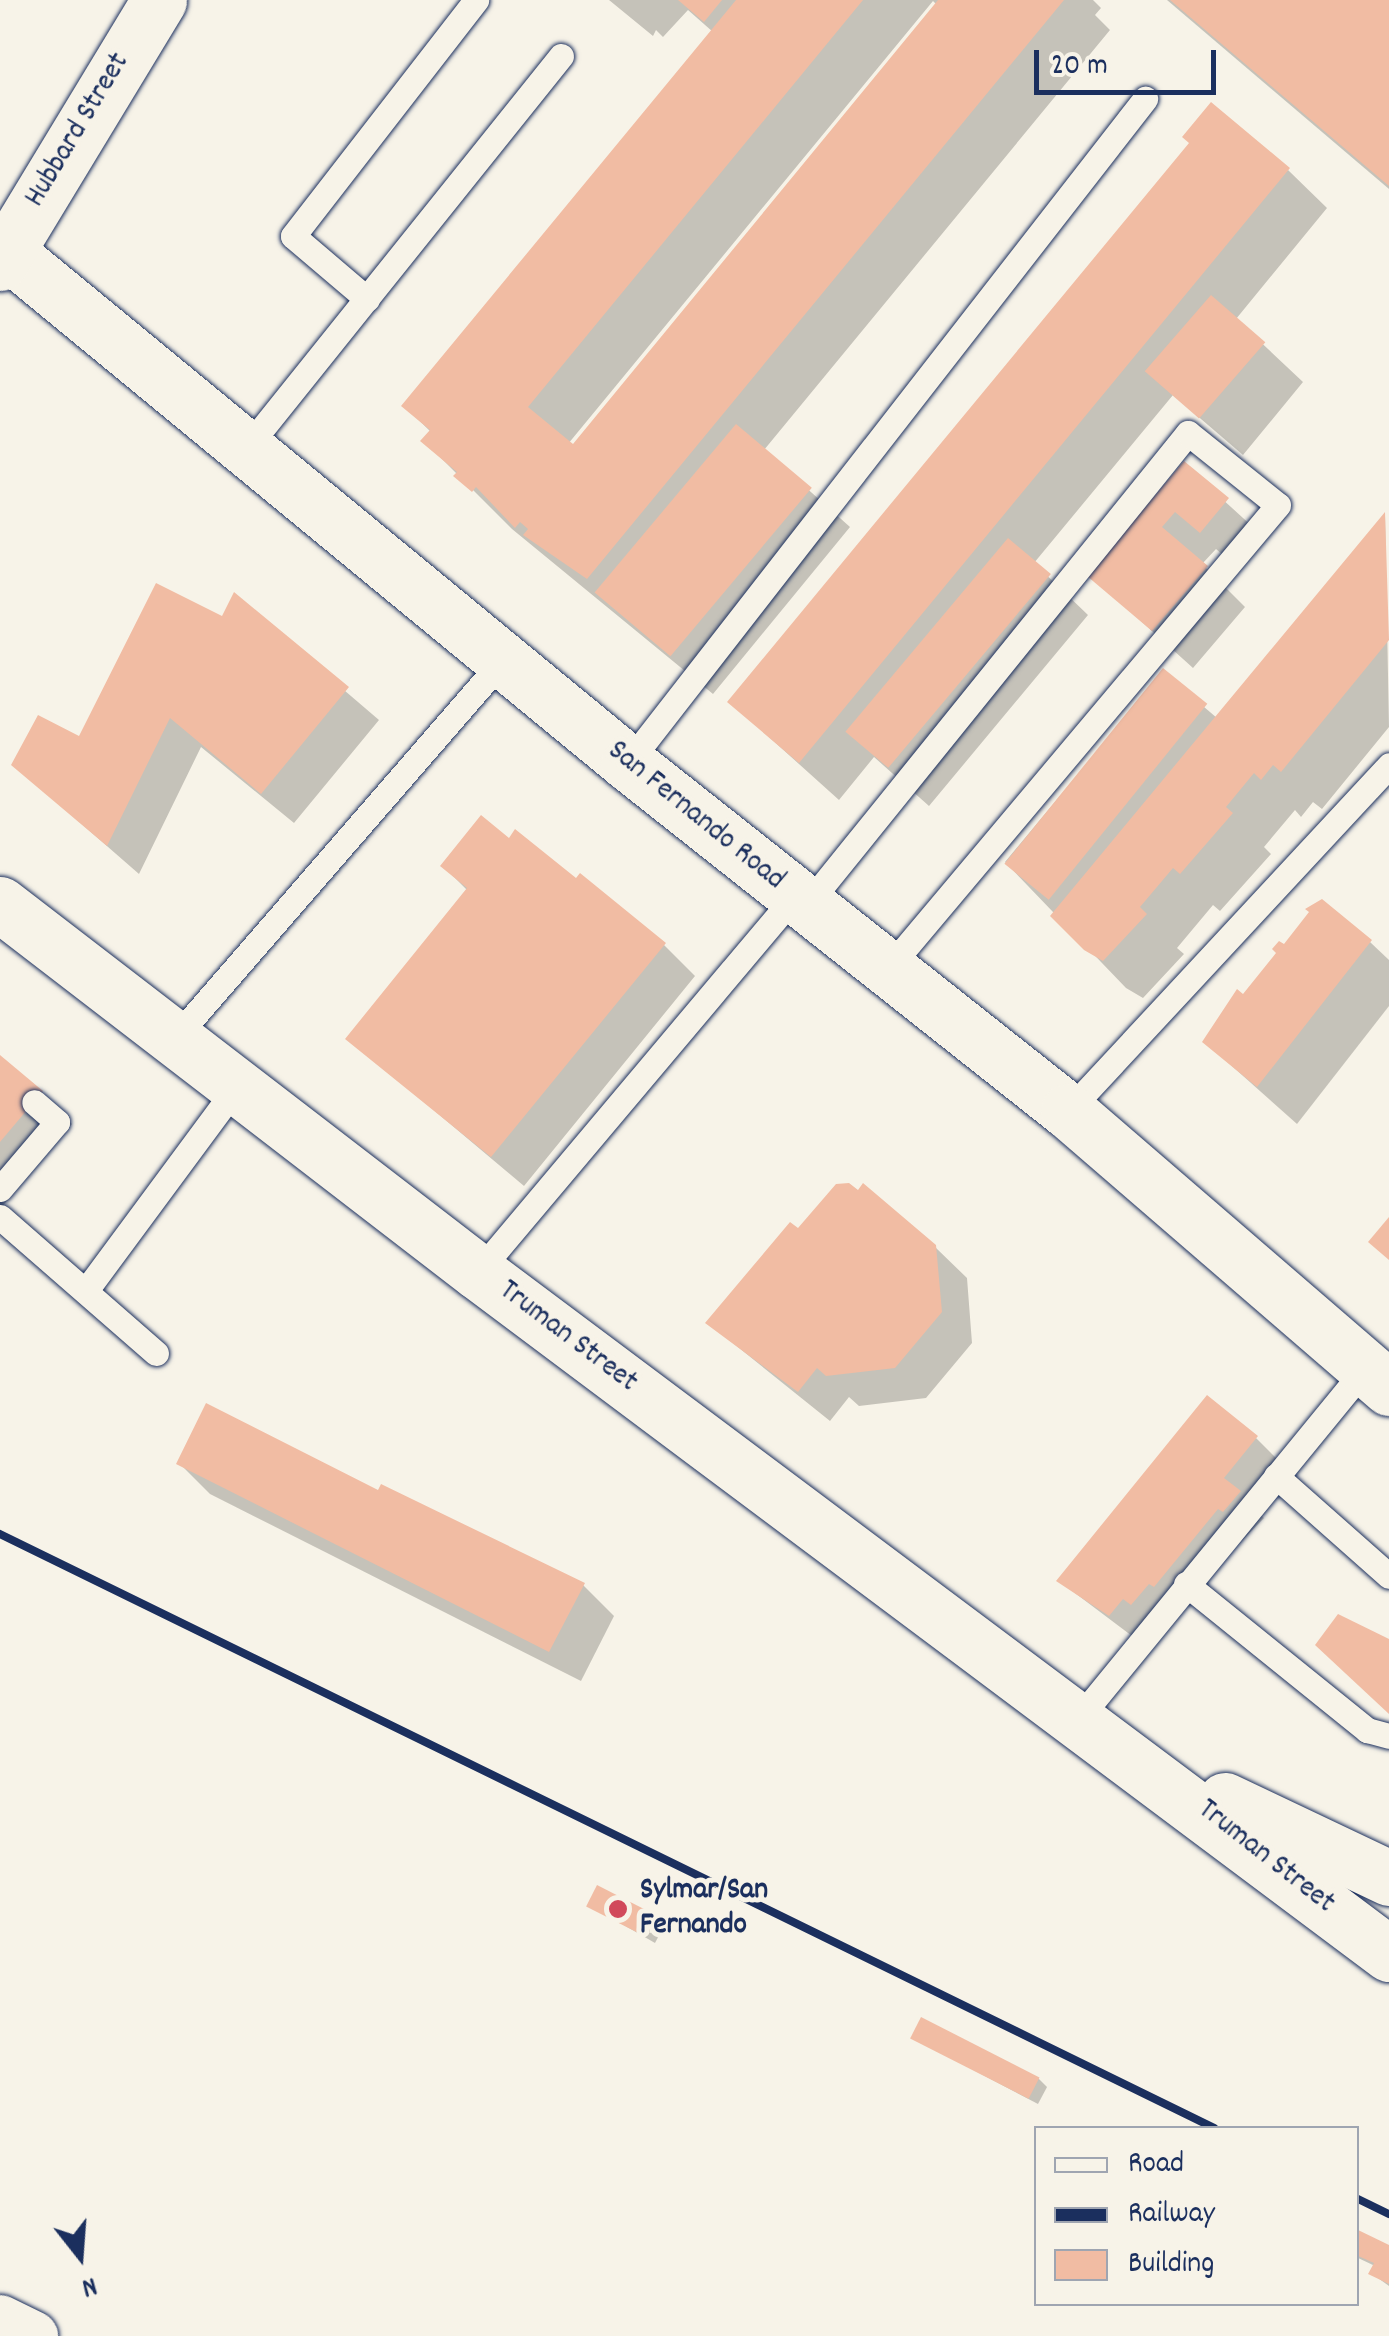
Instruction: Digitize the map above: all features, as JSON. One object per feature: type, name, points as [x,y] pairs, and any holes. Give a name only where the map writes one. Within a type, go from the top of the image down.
[{"type":"main road","name":"Hubbard Street","points":[[2,253],[159,0]]},
{"type":"main road","name":"San Fernando Road","points":[[2,253],[800,902],[1068,1111],[1377,1378]]},
{"type":"main road","name":"Truman Street","points":[[3,911],[478,1272],[1140,1762],[1389,1954]]},
{"type":"main road","name":"Truman Street","points":[[1140,1762],[1375,1864]]},
{"type":"street","points":[[0,2320],[34,2336]]},
{"type":"lane","points":[[367,299],[293,236],[476,0]]},
{"type":"lane","points":[[246,450],[561,56]]},
{"type":"lane","points":[[628,763],[1145,99]]},
{"type":"lane","points":[[478,1272],[800,902],[1188,433],[1278,506],[886,971]]},
{"type":"lane","points":[[174,1039],[503,660]]},
{"type":"lane","points":[[1068,1111],[1389,765]]},
{"type":"lane","points":[[87,1289],[237,1086]]},
{"type":"lane","points":[[4,1175],[57,1122],[34,1102]]},
{"type":"lane","points":[[0,1218],[87,1289],[156,1353]]},
{"type":"lane","points":[[1079,1718],[1276,1476],[1377,1378]]},
{"type":"lane","points":[[1276,1476],[1389,1576]]},
{"type":"lane","points":[[1186,1584],[1368,1730],[1389,1736]]},
{"type":"building","points":[[678,0],[722,0],[704,22]]},
{"type":"building","points":[[736,0],[863,0],[528,407],[573,444],[938,0],[1064,0],[587,579],[523,535],[528,529],[520,522],[515,528],[476,487],[472,492],[453,476],[457,472],[420,441],[430,430],[401,406]]},
{"type":"building","points":[[1170,0],[1389,0],[1389,186]]},
{"type":"building","points":[[1211,102],[1290,168],[799,763],[727,702],[1189,143],[1182,137]]},
{"type":"building","points":[[1211,295],[1265,342],[1199,418],[1145,371]]},
{"type":"building","points":[[736,424],[812,488],[670,656],[595,593]]},
{"type":"building","points":[[1184,461],[1229,498],[1200,533],[1175,512],[1162,527],[1208,566],[1152,631],[1087,576]]},
{"type":"building","points":[[1385,512],[1389,640],[1281,772],[1273,765],[1261,780],[1254,773],[1226,807],[1233,813],[1180,874],[1173,868],[1140,907],[1147,914],[1103,961],[1084,950],[1050,916]]},
{"type":"building","points":[[1008,538],[1051,574],[888,768],[845,732]]},
{"type":"building","points":[[156,583],[222,616],[234,592],[349,687],[261,794],[170,718],[107,846],[11,765],[38,715],[79,736]]},
{"type":"building","points":[[1163,668],[1207,704],[1049,900],[1004,864]]},
{"type":"building","points":[[481,815],[509,838],[515,829],[576,878],[580,873],[666,943],[491,1157],[345,1039],[467,888],[440,866]]},
{"type":"building","points":[[1322,899],[1372,940],[1257,1087],[1202,1042],[1237,989],[1243,994],[1276,953],[1272,949],[1279,941],[1284,944],[1309,912],[1305,909]]},
{"type":"building","points":[[0,1055],[43,1091],[0,1142]]},
{"type":"building","points":[[849,1183],[858,1190],[863,1183],[936,1245],[942,1312],[895,1368],[826,1376],[817,1368],[798,1392],[705,1323],[790,1222],[798,1228],[836,1184]]},
{"type":"building","points":[[1389,1217],[1389,1260],[1368,1242]]},
{"type":"building","points":[[1207,1395],[1258,1436],[1224,1478],[1241,1491],[1223,1512],[1218,1509],[1154,1587],[1149,1584],[1131,1605],[1123,1599],[1109,1616],[1056,1581]]},
{"type":"building","points":[[206,1403],[378,1490],[381,1484],[585,1583],[549,1652],[176,1464]]},
{"type":"building","points":[[1338,1614],[1389,1639],[1389,1714],[1315,1645]]},
{"type":"building","points":[[597,1885],[657,1915],[646,1937],[586,1906]]},
{"type":"building","points":[[921,2017],[1040,2077],[1029,2099],[910,2038]]},
{"type":"building","points":[[1359,2230],[1389,2245],[1389,2284],[1368,2274],[1374,2263],[1359,2256]]},
{"type":"railway","points":[[0,1534],[1210,2126]]},
{"type":"railway","points":[[1359,2199],[1389,2214]]},
{"type":"place","name":"Sylmar/San Fernando","points":[[618,1909]]}]
